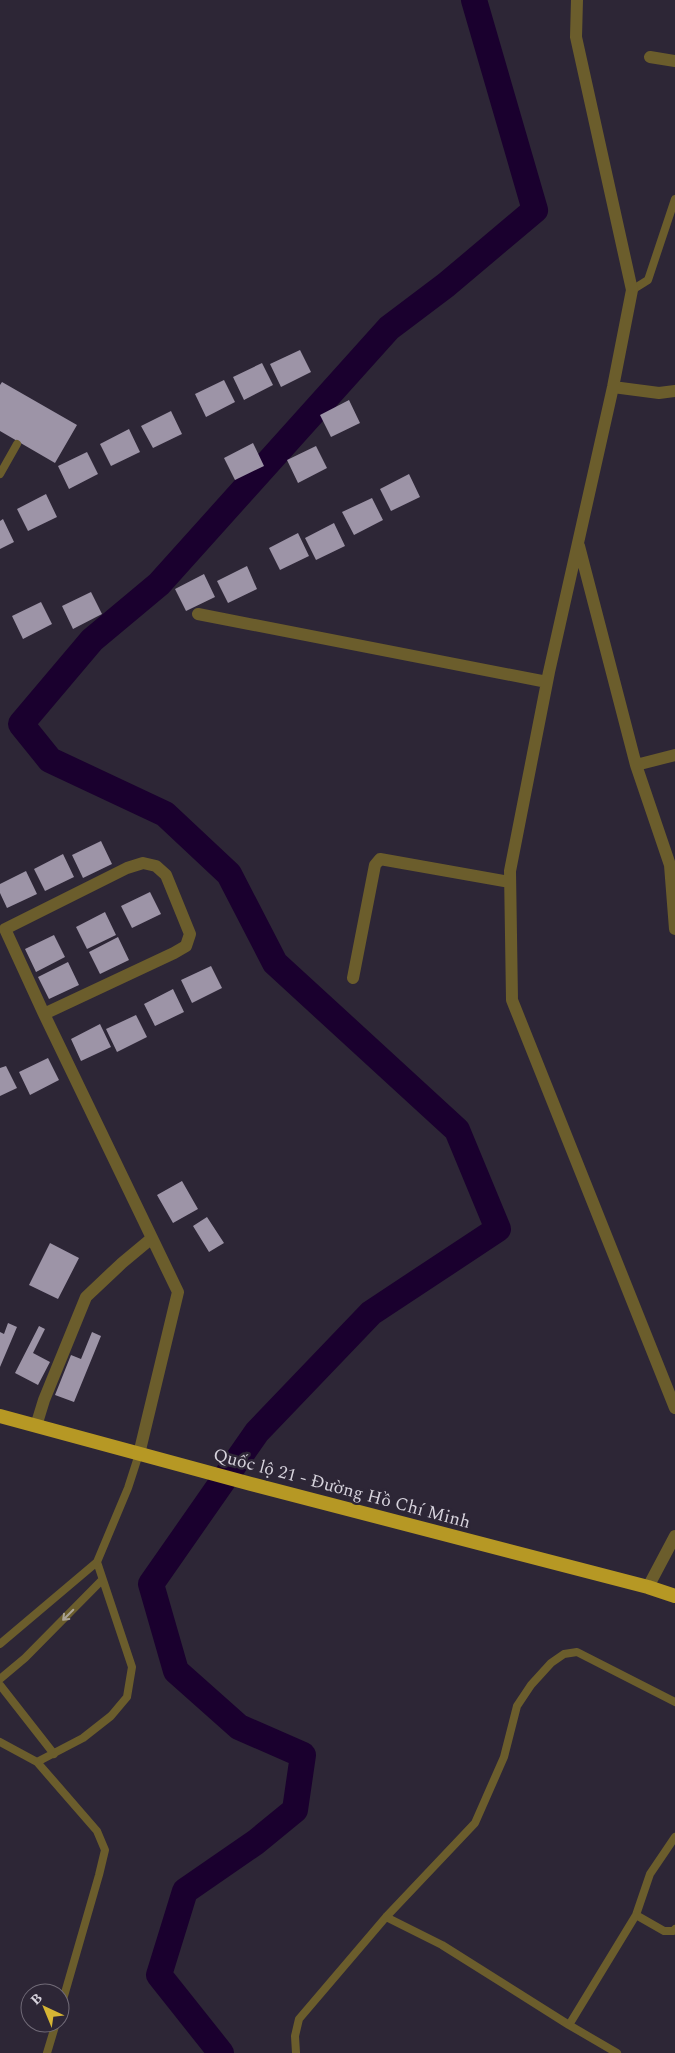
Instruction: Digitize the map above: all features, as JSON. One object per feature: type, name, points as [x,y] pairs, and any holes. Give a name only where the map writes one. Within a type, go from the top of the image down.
[{"type":"highway","name":"Quốc lộ 21 - Đường Hồ Chí Minh","points":[[0,1416],[251,1484],[648,1587],[675,1596]]},
{"type":"street","points":[[577,0],[576,37],[632,290],[613,387],[547,682],[510,871],[512,1000],[675,1408]]},
{"type":"street","points":[[650,57],[675,61]]},
{"type":"street","points":[[613,387],[659,393],[675,391]]},
{"type":"street","points":[[578,544],[636,765],[671,854],[670,865],[675,929]]},
{"type":"street","points":[[198,614],[547,682]]},
{"type":"street","points":[[636,765],[675,755]]},
{"type":"street","points":[[353,978],[374,865],[380,859],[510,882]]},
{"type":"street","points":[[44,1014],[186,946],[190,934],[166,875],[156,866],[143,863],[127,868],[5,929],[44,1014],[178,1292],[139,1454]]},
{"type":"street","points":[[36,1426],[44,1400],[86,1298],[122,1263],[152,1238]]},
{"type":"street","points":[[648,1587],[675,1536]]},
{"type":"lane","points":[[632,290],[648,280],[675,199]]},
{"type":"lane","points":[[0,474],[17,444]]},
{"type":"lane","points":[[0,1644],[96,1562],[128,1488],[139,1454]]},
{"type":"lane","points":[[38,1762],[83,1738],[111,1716],[127,1696],[132,1667],[96,1562]]},
{"type":"lane","points":[[0,1679],[25,1658],[102,1580]]},
{"type":"lane","points":[[296,2053],[295,2036],[299,2018],[386,1917],[475,1823],[504,1757],[517,1706],[531,1685],[551,1664],[564,1654],[577,1652],[675,1702]]},
{"type":"lane","points":[[0,1685],[54,1754]]},
{"type":"lane","points":[[0,1742],[38,1762],[98,1831],[105,1850],[68,1983]]},
{"type":"lane","points":[[569,2025],[636,1915],[650,1874],[675,1837]]},
{"type":"lane","points":[[636,1915],[664,1931],[673,1931],[675,1929]]},
{"type":"lane","points":[[386,1917],[442,1945],[617,2053]]},
{"type":"lane","points":[[47,2053],[53,2033]]},
{"type":"building","points":[[300,350],[311,372],[281,387],[270,364]]},
{"type":"building","points":[[262,363],[273,385],[244,400],[233,377]]},
{"type":"building","points":[[224,380],[235,402],[206,417],[195,394]]},
{"type":"building","points":[[2,382],[77,425],[55,463],[0,431],[0,385]]},
{"type":"building","points":[[349,400],[360,423],[331,437],[320,415]]},
{"type":"building","points":[[171,411],[182,434],[153,448],[141,426]]},
{"type":"building","points":[[129,429],[140,452],[111,466],[100,444]]},
{"type":"building","points":[[253,443],[264,466],[235,480],[224,458]]},
{"type":"building","points":[[316,446],[327,468],[298,483],[287,460]]},
{"type":"building","points":[[87,452],[98,474],[69,489],[58,466]]},
{"type":"building","points":[[409,474],[420,497],[391,511],[380,489]]},
{"type":"building","points":[[46,494],[57,517],[28,531],[17,509]]},
{"type":"building","points":[[372,498],[383,520],[354,535],[342,512]]},
{"type":"building","points":[[3,519],[14,542],[0,549],[0,521]]},
{"type":"building","points":[[334,523],[345,546],[316,560],[305,538]]},
{"type":"building","points":[[298,533],[309,556],[280,570],[269,548]]},
{"type":"building","points":[[247,566],[257,589],[228,603],[217,581]]},
{"type":"building","points":[[204,574],[215,597],[186,611],[175,589]]},
{"type":"building","points":[[91,592],[102,614],[73,629],[62,606]]},
{"type":"building","points":[[41,602],[52,624],[23,639],[12,616]]},
{"type":"building","points":[[101,841],[112,864],[83,878],[72,855]]},
{"type":"building","points":[[63,854],[74,877],[45,891],[34,869]]},
{"type":"building","points":[[26,871],[37,894],[7,908],[0,893],[0,884]]},
{"type":"building","points":[[150,892],[161,914],[132,928],[121,906]]},
{"type":"building","points":[[105,912],[116,935],[87,949],[76,927]]},
{"type":"building","points":[[54,935],[65,957],[36,972],[25,949]]},
{"type":"building","points":[[118,937],[129,960],[100,974],[89,952]]},
{"type":"building","points":[[68,962],[79,985],[49,999],[38,977]]},
{"type":"building","points":[[211,966],[222,988],[192,1003],[181,980]]},
{"type":"building","points":[[173,989],[184,1012],[155,1026],[144,1004]]},
{"type":"building","points":[[136,1015],[147,1037],[117,1052],[106,1029]]},
{"type":"building","points":[[100,1024],[111,1047],[81,1061],[71,1039]]},
{"type":"building","points":[[48,1058],[59,1080],[30,1095],[19,1072]]},
{"type":"building","points":[[6,1066],[17,1088],[0,1096],[0,1068]]},
{"type":"building","points":[[182,1181],[198,1209],[173,1223],[157,1195]]},
{"type":"building","points":[[207,1217],[224,1243],[209,1252],[193,1226]]},
{"type":"building","points":[[50,1243],[79,1258],[58,1299],[29,1285]]},
{"type":"building","points":[[8,1323],[17,1327],[0,1367],[0,1332],[4,1334]]},
{"type":"building","points":[[39,1326],[45,1329],[33,1353],[50,1362],[38,1385],[15,1373]]},
{"type":"building","points":[[92,1332],[101,1336],[74,1402],[55,1395],[71,1355],[81,1359]]},
{"type":"waterway","points":[[221,2053],[159,1975],[185,1891],[256,1842],[295,1810],[303,1755],[239,1727],[176,1671],[151,1584],[257,1432],[371,1313],[498,1229],[457,1130],[275,963],[229,874],[165,814],[50,760],[21,724],[92,640],[159,584],[389,328],[446,285],[535,210],[474,0]]}]
